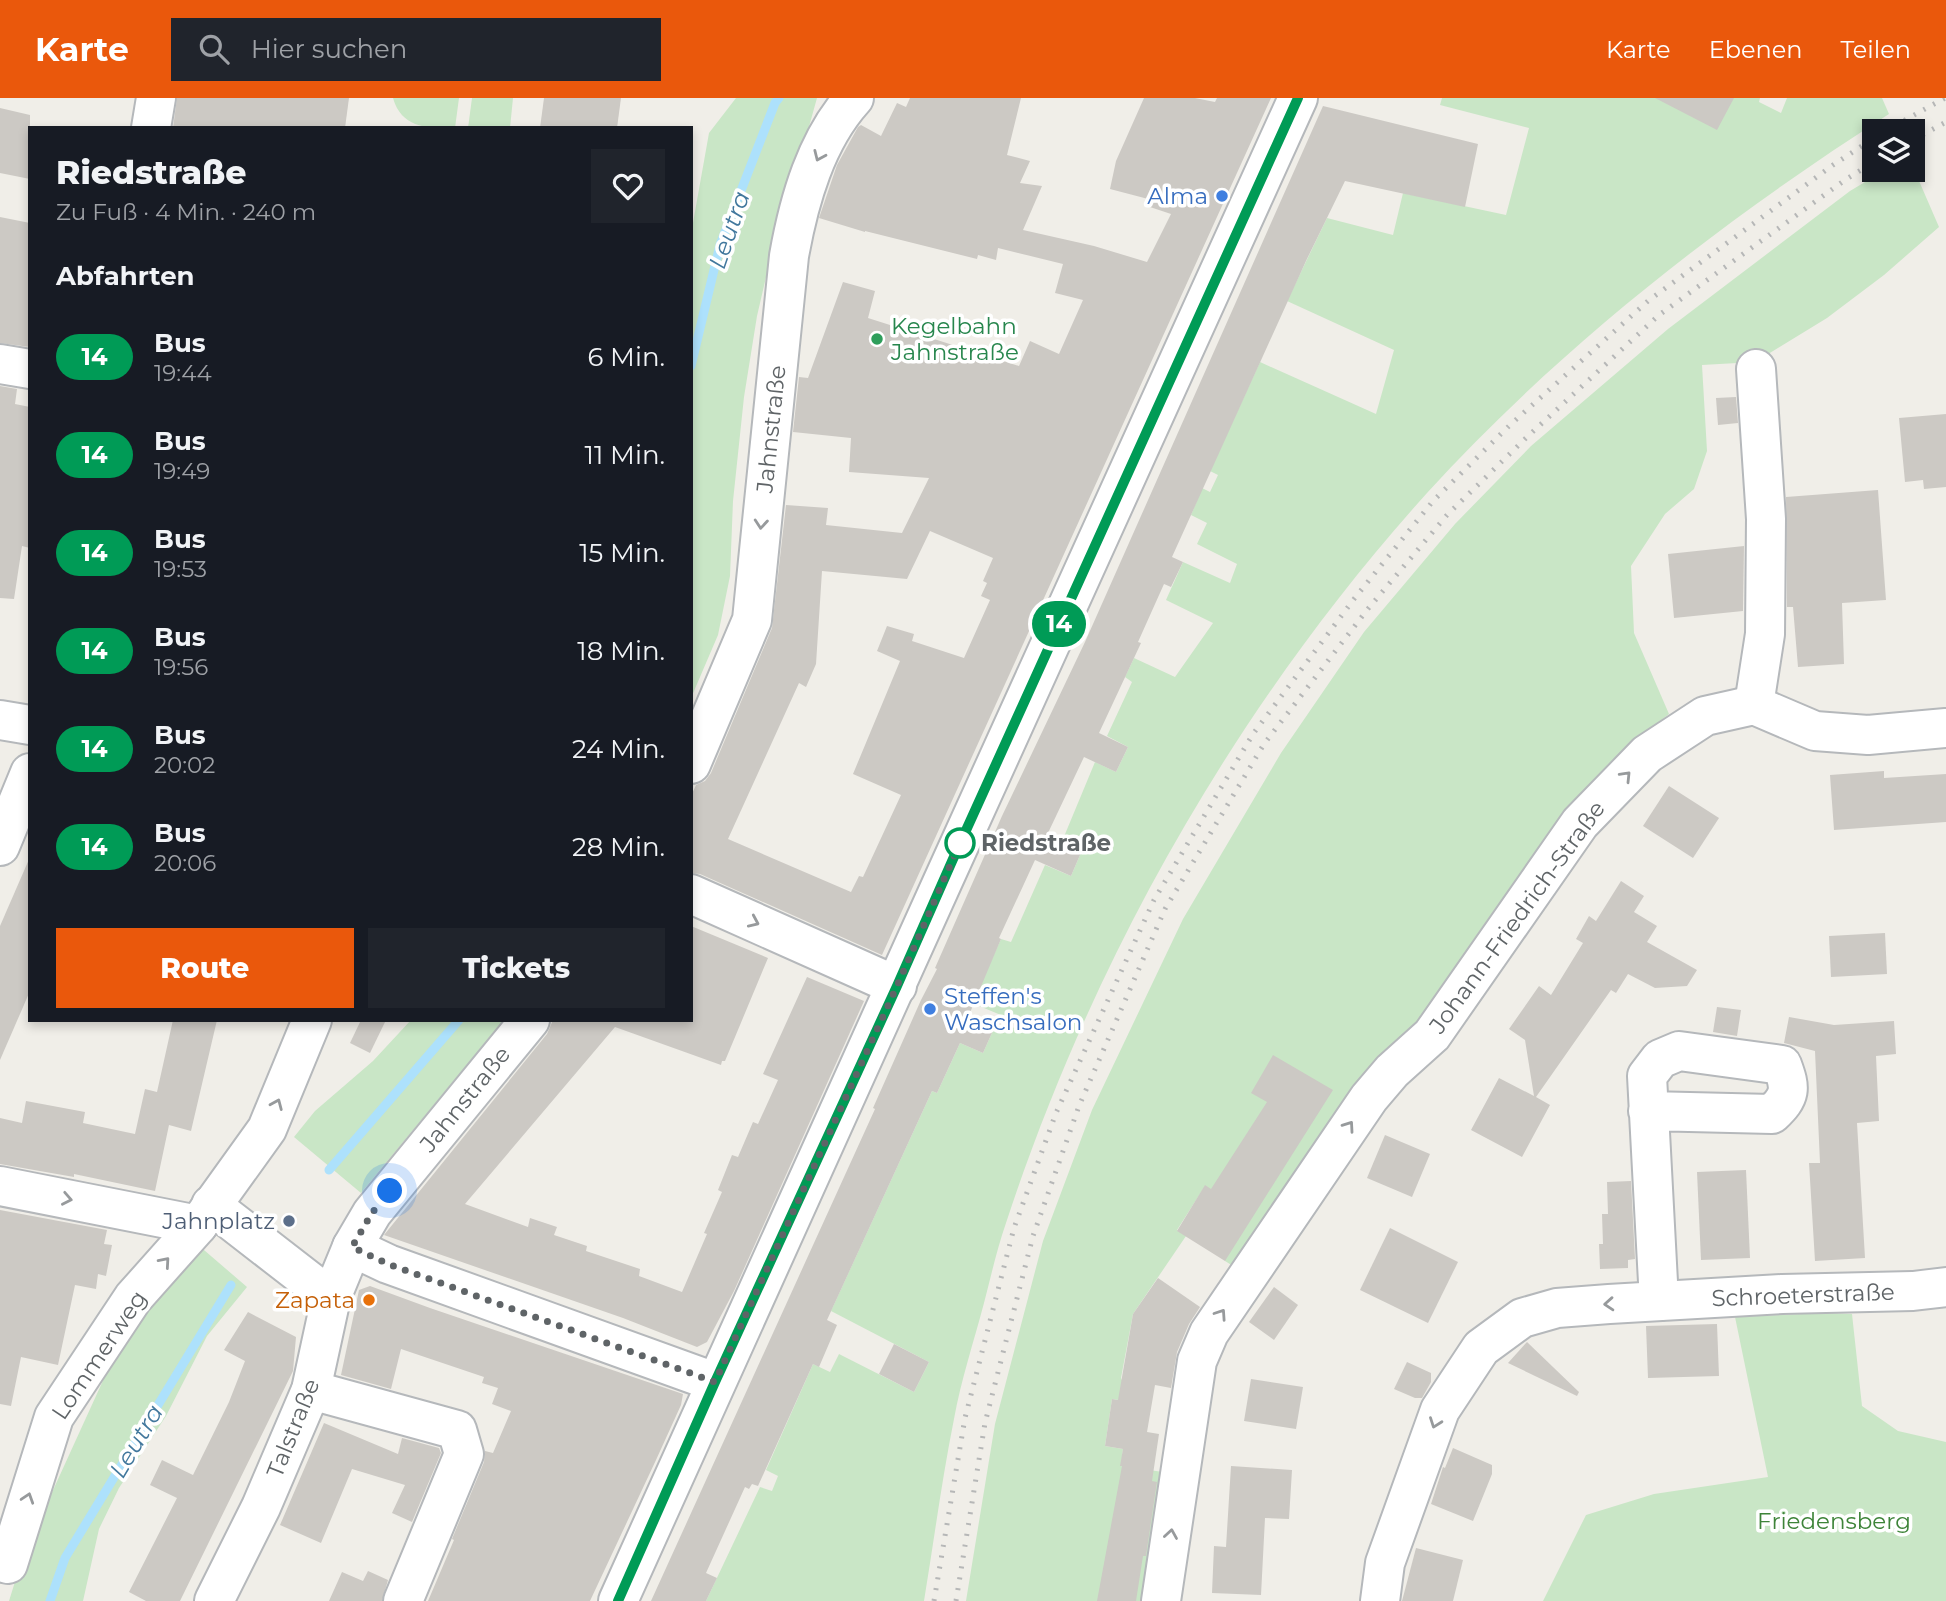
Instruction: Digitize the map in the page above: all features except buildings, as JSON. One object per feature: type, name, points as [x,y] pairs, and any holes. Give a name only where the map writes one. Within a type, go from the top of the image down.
[{"type":"street","points":[[151,126],[156,98]]},
{"type":"street","name":"Jahnstraße","points":[[693,759],[752,620],[788,270],[797,213],[825,143],[841,113],[855,98]]},
{"type":"street","points":[[618,1601],[1298,98]]},
{"type":"street","points":[[0,364],[28,369]]},
{"type":"street","points":[[1756,369],[1766,519],[1765,634],[1754,705],[1815,731],[1868,735],[1946,728]]},
{"type":"street","name":"Johann-Friedrich-Straße","points":[[1161,1601],[1197,1361],[1209,1333],[1369,1098],[1392,1071],[1432,1035],[1580,823],[1647,754],[1705,716],[1754,705]]},
{"type":"street","points":[[0,720],[28,725]]},
{"type":"street","points":[[0,846],[28,778]]},
{"type":"street","points":[[693,895],[897,986]]},
{"type":"street","name":"Lommerweg","points":[[4,1563],[54,1417],[134,1298],[205,1215],[267,1129],[311,1022]]},
{"type":"street","name":"Jahnstraße","points":[[352,1247],[372,1213],[528,1022]]},
{"type":"street","points":[[1648,1111],[1659,1301]]},
{"type":"street","points":[[0,1186],[205,1215],[331,1298]]},
{"type":"street","points":[[352,1247],[388,1264],[715,1382]]},
{"type":"street","name":"Talstraße","points":[[214,1601],[261,1507],[311,1390],[331,1298],[352,1247]]},
{"type":"street","name":"Schroeterstraße","points":[[1380,1601],[1385,1563],[1440,1410],[1480,1348],[1522,1318],[1557,1308],[1659,1301],[1913,1291],[1946,1287]]},
{"type":"street","points":[[311,1390],[457,1430],[464,1454],[403,1601]]},
{"type":"green space","points":[[393,98],[459,98],[455,126],[417,125],[403,116]]},
{"type":"green space","points":[[472,98],[513,98],[510,126],[468,126]]},
{"type":"green space","points":[[736,98],[817,98],[783,204],[757,316],[744,397],[733,501],[730,576],[718,635],[693,693],[693,223],[709,133]]},
{"type":"green space","points":[[1442,98],[1760,98],[1759,102],[1781,113],[1787,98],[1882,98],[1889,114],[1881,119],[1862,119],[1862,132],[1765,198],[1646,288],[1532,387],[1478,439],[1427,493],[1358,574],[1294,658],[1234,746],[1179,836],[1128,930],[1082,1025],[1042,1123],[1003,1233],[960,1390],[924,1601],[706,1601],[760,1487],[772,1491],[778,1476],[766,1470],[813,1364],[830,1372],[839,1354],[914,1392],[929,1362],[831,1311],[932,1091],[937,1093],[960,1043],[983,1053],[995,1026],[1018,1028],[1020,1023],[972,1003],[1001,939],[1011,942],[1045,865],[1071,876],[1083,848],[1063,839],[1095,762],[1116,772],[1128,747],[1107,736],[1132,682],[1125,677],[1134,658],[1175,677],[1213,623],[1166,600],[1183,562],[1230,583],[1237,564],[1197,544],[1207,523],[1191,515],[1202,488],[1210,492],[1218,475],[1210,471],[1260,362],[1376,414],[1394,350],[1287,301],[1327,218],[1393,235],[1403,193],[1506,215],[1529,128],[1440,105]]},
{"type":"green space","points":[[1865,182],[1920,182],[1939,227],[1884,275],[1827,318],[1755,362],[1702,365],[1707,451],[1694,489],[1665,514],[1631,566],[1634,633],[1669,714],[1619,754],[1557,824],[1419,1020],[1354,1089],[1233,1266],[1225,1261],[1205,1186],[1177,1230],[1186,1236],[1133,1314],[1121,1378],[1132,1402],[1112,1399],[1105,1446],[1123,1449],[1121,1466],[1163,1472],[1143,1601],[966,1601],[995,1424],[1043,1241],[1092,1110],[1183,919],[1281,753],[1364,632],[1455,524],[1531,446],[1668,329]]},
{"type":"green space","points":[[409,1022],[502,1022],[361,1193],[294,1137],[315,1111],[373,1061]]},
{"type":"green space","points":[[197,1244],[247,1287],[207,1336],[166,1416],[119,1488],[99,1529],[83,1601],[9,1601],[23,1556],[132,1317]]},
{"type":"green space","name":"Friedensberg","points":[[1852,1314],[1862,1406],[1898,1431],[1946,1442],[1946,1601],[1543,1601],[1586,1515],[1654,1494],[1768,1477],[1735,1317]]},
{"type":"waterway","name":"Leutra","points":[[693,358],[720,245],[779,98]]},
{"type":"waterway","name":"Leutra","points":[[329,1170],[457,1022]]},
{"type":"waterway","name":"Leutra","points":[[50,1601],[65,1558],[231,1285]]},
{"type":"railway","points":[[1907,119],[1945,98]]},
{"type":"railway","points":[[1925,133],[1946,122]]},
{"type":"railway","points":[[934,1601],[965,1418],[1014,1228],[1056,1113],[1154,900],[1253,734],[1354,599],[1433,501],[1510,425],[1648,301],[1862,146]]},
{"type":"railway","points":[[956,1601],[985,1423],[1033,1236],[1079,1106],[1165,909],[1264,744],[1367,610],[1447,515],[1526,438],[1659,315],[1862,169]]},
{"type":"bus line","name":"14","points":[[618,1601],[1298,98]]},
{"type":"place","name":"Alma","points":[[1222,196]]},
{"type":"place","name":"Kegelbahn Jahnstraße","points":[[877,339]]},
{"type":"place","name":"Riedstraße","points":[[960,843]]},
{"type":"place","name":"Steffen's Waschsalon","points":[[930,1009]]},
{"type":"place","name":"Jahnplatz","points":[[289,1221]]},
{"type":"place","name":"Zapata","points":[[369,1300]]},
{"type":"route","points":[[390,1191],[372,1213],[352,1247],[388,1264],[715,1382],[964,834],[960,843]]}]
